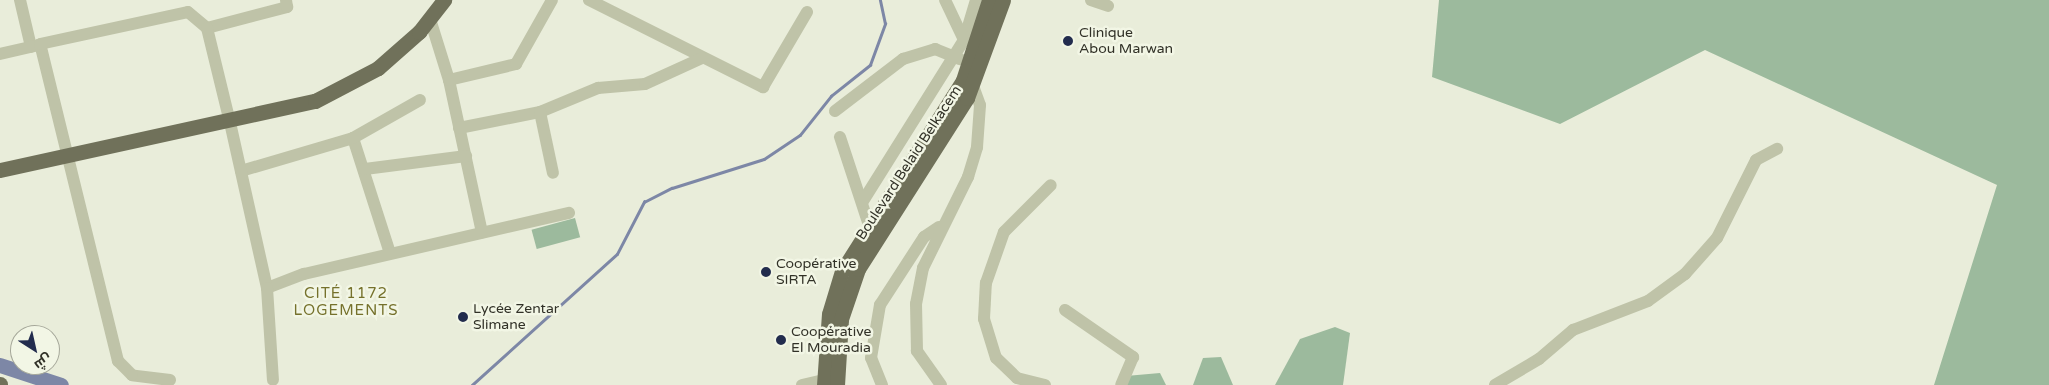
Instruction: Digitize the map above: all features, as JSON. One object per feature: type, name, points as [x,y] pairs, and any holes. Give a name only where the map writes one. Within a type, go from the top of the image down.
[{"type":"main road","points":[[0,170],[333,94],[378,68],[430,19],[444,0]]},
{"type":"main road","name":"Boulevard Belaid Belkacem","points":[[828,383],[824,348],[835,290],[869,225],[945,110],[969,64],[989,0]]},
{"type":"main road","name":"Boulevard Belaid Belkacem","points":[[828,383],[841,320],[858,269],[973,86],[1003,0]]},
{"type":"street","points":[[20,0],[36,45],[67,155],[118,361],[132,375],[170,380]]},
{"type":"street","points":[[207,28],[287,7],[286,0]]},
{"type":"street","points":[[449,80],[516,64],[552,0]]},
{"type":"street","points":[[589,0],[702,58],[763,86],[808,12]]},
{"type":"street","points":[[945,0],[964,40]]},
{"type":"street","points":[[863,201],[964,40],[976,0]]},
{"type":"street","points":[[1091,0],[1108,6]]},
{"type":"street","points":[[0,54],[175,12],[198,17],[207,28],[267,288],[273,380]]},
{"type":"street","points":[[430,19],[449,80],[482,232]]},
{"type":"street","points":[[835,111],[903,59],[935,49],[954,55],[969,64]]},
{"type":"street","points":[[459,128],[540,112],[598,88],[645,84],[702,58]]},
{"type":"street","points":[[941,385],[917,351],[915,335],[923,268],[940,227],[968,177],[977,147],[980,105],[973,86]]},
{"type":"street","points":[[241,171],[353,138],[420,100]]},
{"type":"street","points":[[540,112],[553,173]]},
{"type":"street","points":[[840,137],[863,201],[869,225]]},
{"type":"street","points":[[353,138],[365,168],[390,253]]},
{"type":"street","points":[[1495,385],[1539,359],[1573,330],[1641,304],[1685,274],[1717,238],[1756,160],[1777,149]]},
{"type":"street","points":[[365,168],[466,156]]},
{"type":"street","points":[[1046,385],[1017,378],[996,358],[984,319],[986,283],[1004,232],[1051,185]]},
{"type":"street","points":[[267,288],[390,253],[569,213]]},
{"type":"street","points":[[882,385],[871,358],[880,305],[924,237],[940,227]]},
{"type":"street","points":[[1065,310],[1133,357],[1121,385]]},
{"type":"street","points":[[802,385],[828,383]]},
{"type":"green space","points":[[1439,0],[2049,0],[2049,385],[1934,385],[1997,185],[1705,50],[1560,124],[1432,77]]},
{"type":"green space","points":[[575,218],[580,237],[537,249],[532,230]]},
{"type":"green space","points":[[1335,327],[1350,333],[1343,385],[1275,385],[1300,339]]},
{"type":"green space","points":[[1221,357],[1233,385],[1193,385],[1203,358]]},
{"type":"green space","points":[[1160,373],[1166,385],[1122,385],[1126,376]]},
{"type":"waterway","points":[[472,385],[617,254],[644,202],[672,188],[764,159],[800,135],[831,96],[870,65],[885,24],[880,0]]},
{"type":"waterway","points":[[0,365],[61,385]]},
{"type":"place","name":"Clinique Abou Marwan","points":[[1068,41]]},
{"type":"place","name":"Coopérative SIRTA","points":[[766,272]]},
{"type":"place","name":"Lycée Zentar Slimane","points":[[463,317]]},
{"type":"place","name":"Coopérative El Mouradia","points":[[781,340]]},
{"type":"district","name":"CITÉ 1172 LOGEMENTS","points":[[346,302]]}]
